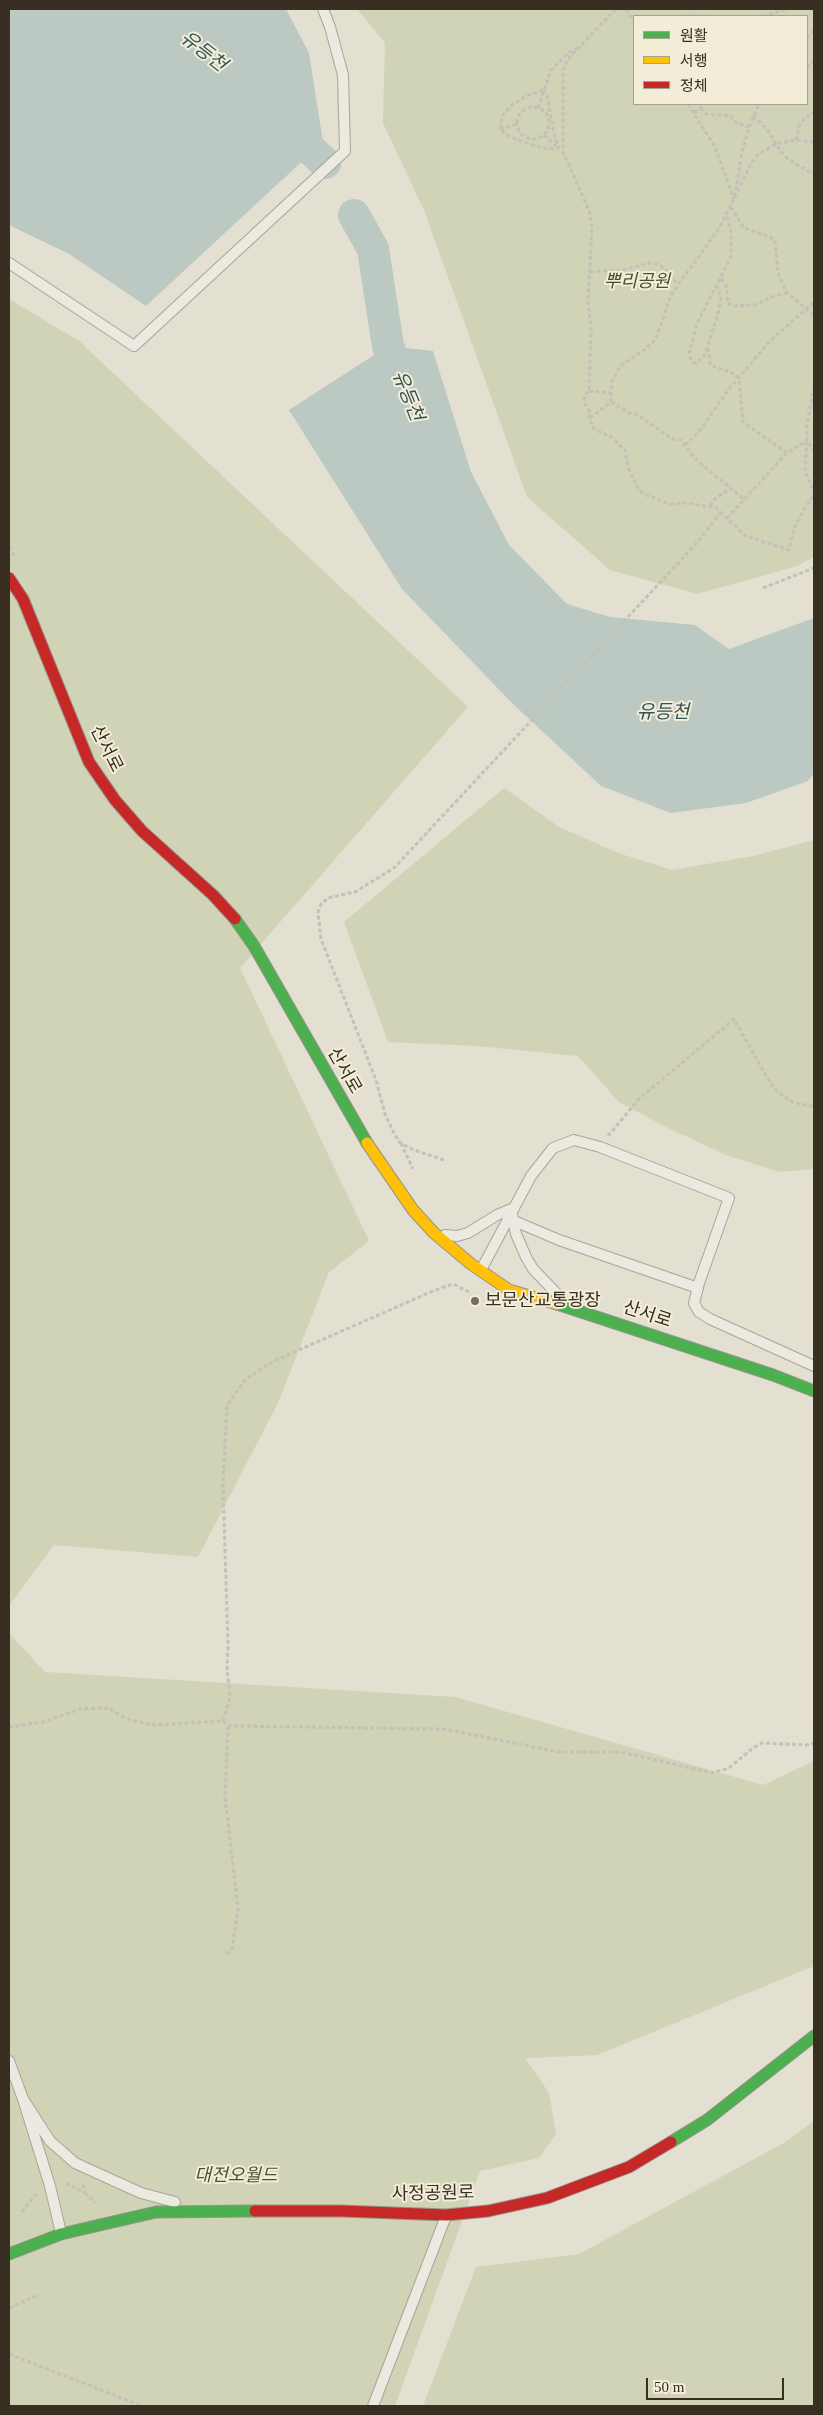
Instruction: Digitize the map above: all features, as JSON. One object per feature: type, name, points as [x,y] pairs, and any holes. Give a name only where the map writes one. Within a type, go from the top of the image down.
[{"type":"street","name":"산서로","points":[[9,578],[23,599],[89,762],[115,800],[142,831],[213,895],[236,920],[254,946],[354,1123],[413,1210],[434,1233],[471,1264],[508,1290],[572,1308],[773,1375],[814,1392]]},
{"type":"street","name":"사정공원로","points":[[9,2254],[61,2234],[156,2212],[207,2210],[342,2211],[446,2215],[488,2211],[547,2198],[629,2167],[707,2120],[814,2036]]},
{"type":"lane","points":[[9,263],[134,346],[345,151],[343,75],[323,9]]},
{"type":"lane","points":[[481,1270],[511,1209],[531,1176],[553,1148],[574,1140],[600,1146],[729,1198],[694,1303],[699,1312],[710,1319],[814,1366]]},
{"type":"lane","points":[[434,1233],[457,1236],[468,1233],[497,1215],[511,1209]]},
{"type":"lane","points":[[511,1209],[516,1234],[533,1269],[572,1308]]},
{"type":"lane","points":[[512,1220],[559,1240],[698,1288]]},
{"type":"lane","points":[[9,2062],[23,2099],[50,2186],[61,2234]]},
{"type":"lane","points":[[23,2099],[50,2142],[75,2163],[141,2193],[207,2210]]},
{"type":"lane","points":[[373,2406],[446,2215]]},
{"type":"path","points":[[561,151],[563,70],[568,59],[616,9]]},
{"type":"path","points":[[626,9],[633,20]]},
{"type":"path","points":[[774,15],[787,9]]},
{"type":"path","points":[[538,108],[551,70],[557,63],[580,46]]},
{"type":"path","points":[[500,129],[502,116],[512,106],[526,96],[543,90]]},
{"type":"path","points":[[543,90],[547,96],[554,134],[590,214],[592,229],[588,299],[592,330],[589,391],[584,402],[590,412],[594,429],[612,437],[625,450],[628,467],[638,488],[644,494],[670,504],[687,503],[710,506],[721,512],[746,536],[789,550],[795,527],[814,494],[805,471],[807,424],[814,386]]},
{"type":"path","points":[[689,105],[715,147],[734,199]]},
{"type":"path","points":[[694,113],[704,105]]},
{"type":"path","points":[[734,199],[737,174],[749,126],[758,105]]},
{"type":"path","points":[[531,107],[538,108],[547,116],[549,123],[544,135],[530,139],[523,136],[517,124],[519,115],[523,110],[531,107]]},
{"type":"path","points":[[700,108],[706,114],[731,116],[733,121],[749,126]]},
{"type":"path","points":[[796,140],[799,126],[805,118],[814,112]]},
{"type":"path","points":[[753,116],[766,128],[789,160],[814,174]]},
{"type":"path","points":[[500,129],[517,124]]},
{"type":"path","points":[[500,129],[507,135],[524,142],[561,151]]},
{"type":"path","points":[[544,135],[561,151]]},
{"type":"path","points":[[611,402],[612,381],[620,366],[651,345],[659,334],[666,304],[727,215],[752,162],[759,154],[776,144],[796,140],[814,142]]},
{"type":"path","points":[[731,207],[744,228],[770,237],[775,241],[778,273],[786,293],[808,308],[814,315]]},
{"type":"path","points":[[717,285],[720,291],[721,304],[708,347],[700,361],[696,363],[690,360],[697,322],[731,257],[731,232],[727,215]]},
{"type":"path","points":[[590,272],[622,270],[651,263],[660,265],[678,284]]},
{"type":"path","points":[[720,279],[726,285],[728,303],[732,306],[754,305],[786,293]]},
{"type":"path","points":[[685,445],[698,433],[729,390],[769,342],[814,302]]},
{"type":"path","points":[[708,347],[710,364],[735,374],[739,380],[743,422],[786,453]]},
{"type":"path","points":[[589,391],[610,392]]},
{"type":"path","points":[[590,418],[611,402]]},
{"type":"path","points":[[611,402],[629,413],[638,415],[672,439],[682,440],[702,465],[745,500]]},
{"type":"path","points":[[728,518],[786,453],[807,441]]},
{"type":"path","points":[[807,441],[814,451]]},
{"type":"path","points":[[710,506],[716,498],[731,488]]},
{"type":"path","points":[[408,1156],[385,1114],[376,1080],[321,939],[318,912],[328,898],[354,892],[394,868],[694,545],[721,512]]},
{"type":"path","points":[[763,588],[814,568]]},
{"type":"path","points":[[600,1146],[639,1099],[734,1019],[777,1092],[793,1102],[814,1107]]},
{"type":"path","points":[[400,1143],[444,1160]]},
{"type":"path","points":[[223,1721],[230,1698],[227,1668],[224,1486],[227,1405],[246,1379],[274,1361],[435,1290],[453,1284],[476,1295]]},
{"type":"path","points":[[9,1727],[43,1722],[80,1709],[109,1708],[126,1719],[154,1725],[223,1721],[228,1726],[444,1729],[559,1752],[621,1752],[712,1773],[729,1768],[752,1748],[762,1743],[806,1745],[814,1743]]},
{"type":"path","points":[[227,1954],[232,1950],[238,1908],[225,1798],[228,1726]]},
{"type":"path","points":[[82,2182],[85,2193]]},
{"type":"path","points":[[66,2183],[85,2193],[96,2203]]},
{"type":"path","points":[[22,2212],[41,2188]]},
{"type":"path","points":[[9,2308],[38,2294]]},
{"type":"path","points":[[9,2354],[142,2406]]},
{"type":"green space","name":"뿌리공원","points":[[357,9],[814,9],[814,557],[797,566],[697,594],[610,570],[527,497],[424,210],[383,123],[385,43]]},
{"type":"green space","points":[[9,299],[79,341],[468,707],[240,968],[369,1241],[329,1272],[278,1403],[198,1557],[54,1545],[9,1606]]},
{"type":"green space","points":[[504,788],[559,827],[618,853],[672,870],[753,856],[814,840],[814,1169],[780,1172],[726,1155],[662,1125],[619,1102],[578,1056],[477,1046],[388,1042],[344,922]]},
{"type":"green space","name":"대전오월드","points":[[9,1633],[45,1672],[455,1697],[763,1785],[814,1761],[814,1966],[597,2055],[525,2058],[549,2093],[556,2134],[539,2158],[480,2171],[395,2406],[9,2406]]},
{"type":"green space","points":[[814,2121],[814,2406],[423,2406],[476,2267],[579,2254],[782,2144]]},
{"type":"water","points":[[9,9],[286,9],[309,53],[323,142],[146,306],[69,254],[9,225]]},
{"type":"water","name":"유등천","points":[[388,346],[433,351],[471,472],[509,545],[567,604],[610,617],[695,625],[729,649],[814,618],[814,773],[808,781],[746,803],[671,813],[601,786],[512,703],[402,589],[289,410]]},
{"type":"waterway","name":"유등천","points":[[281,121],[325,163]]},
{"type":"waterway","name":"유등천","points":[[354,215],[373,249],[388,346],[402,387]]},
{"type":"traffic: fast","points":[[235,919],[254,946],[367,1143]]},
{"type":"traffic: fast","points":[[557,1304],[773,1375],[814,1391]]},
{"type":"traffic: fast","points":[[671,2142],[707,2120],[814,2036]]},
{"type":"traffic: fast","points":[[9,2254],[61,2234],[156,2212],[255,2211]]},
{"type":"traffic: slow","points":[[367,1143],[413,1210],[434,1233],[471,1264],[509,1290],[557,1304]]},
{"type":"traffic: jam","points":[[9,578],[23,599],[89,762],[115,800],[142,831],[213,895],[235,919]]},
{"type":"traffic: jam","points":[[255,2211],[342,2211],[446,2215],[488,2211],[547,2198],[629,2167],[671,2142]]},
{"type":"place","name":"보문산교통광장","points":[[475,1301]]}]
